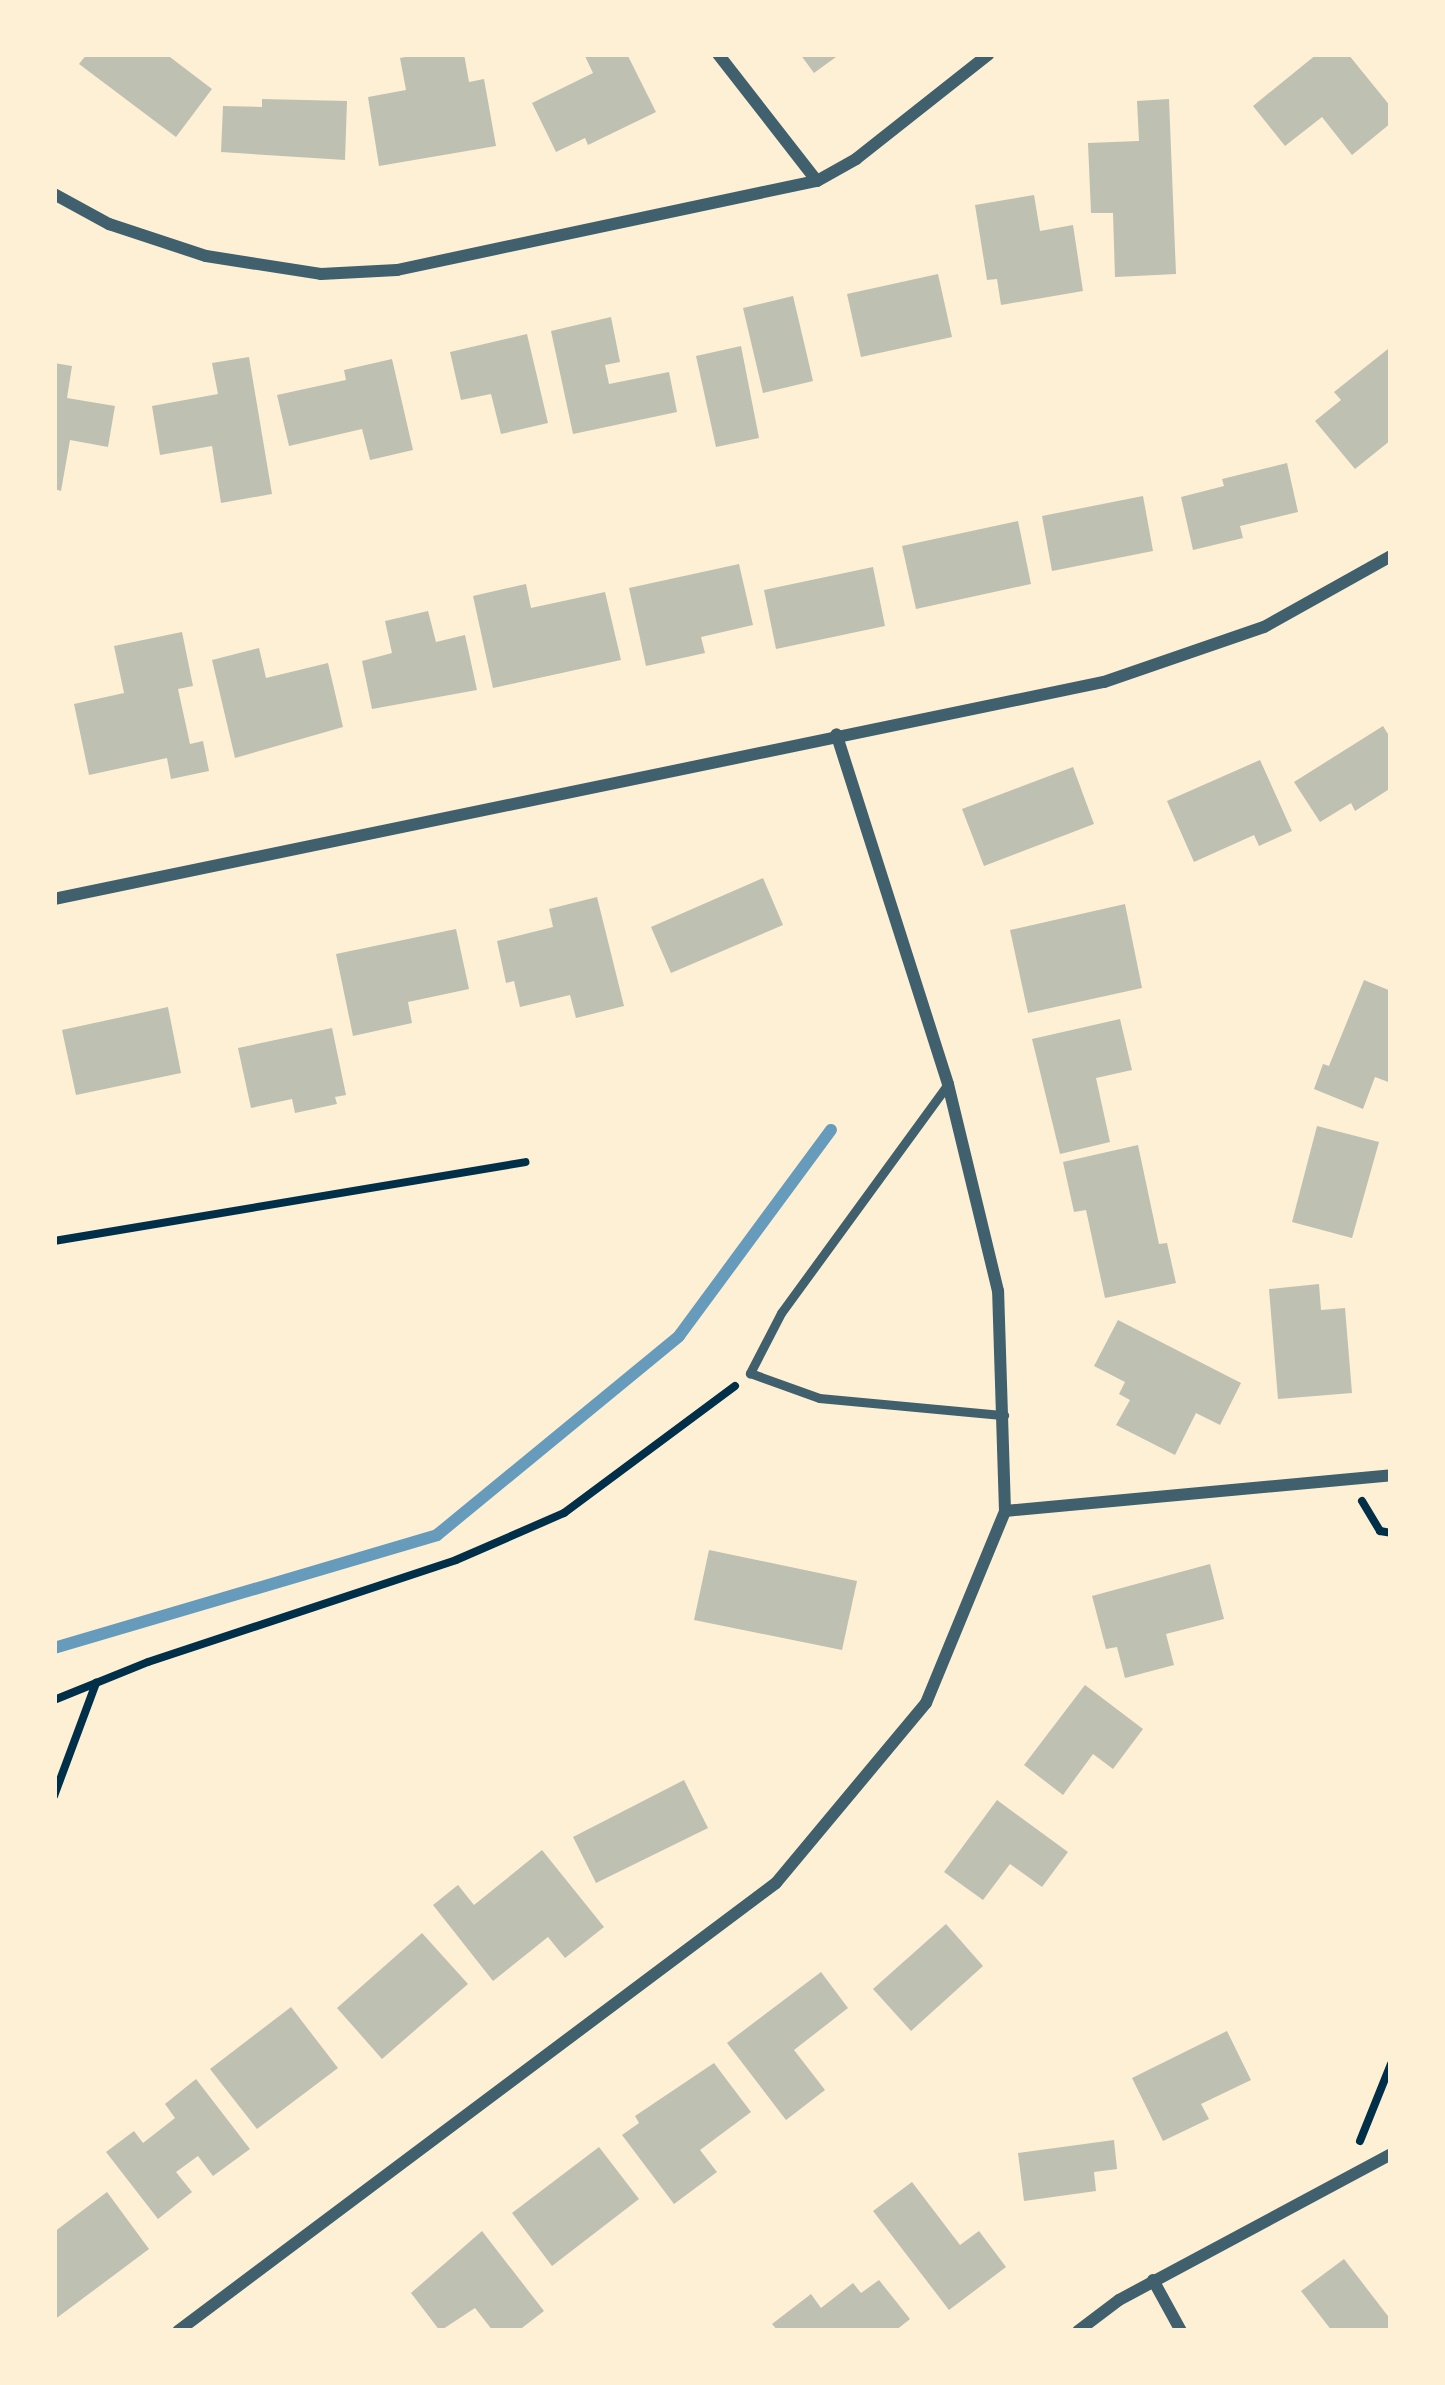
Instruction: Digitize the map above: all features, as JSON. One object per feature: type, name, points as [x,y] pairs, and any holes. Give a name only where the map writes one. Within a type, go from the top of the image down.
[{"type":"street","points":[[718,54],[817,181]]},
{"type":"street","points":[[54,194],[109,224],[206,256],[321,274],[397,270],[817,181],[856,159],[989,54]]},
{"type":"street","points":[[54,899],[1104,682],[1264,627],[1391,556]]},
{"type":"street","points":[[178,2331],[776,1883],[926,1703],[1004,1511],[998,1292],[948,1084],[836,734]]},
{"type":"street","points":[[1004,1511],[1391,1475]]},
{"type":"street","points":[[1078,2331],[1154,2280],[1391,2154]]},
{"type":"street","points":[[1154,2280],[1180,2331]]},
{"type":"lane","points":[[948,1084],[781,1313],[750,1373],[819,1398],[1004,1415]]},
{"type":"path","points":[[54,1241],[525,1162]]},
{"type":"path","points":[[54,1700],[457,1560],[564,1513],[696,1420],[750,1373]]},
{"type":"path","points":[[1348,1479],[1380,1531],[1391,1533]]},
{"type":"path","points":[[54,1796],[96,1683]]},
{"type":"path","points":[[1343,2182],[1391,2064]]},
{"type":"building","points":[[87,54],[166,54],[212,89],[176,137],[79,64]]},
{"type":"building","points":[[464,54],[469,82],[484,79],[496,146],[379,166],[368,97],[406,90],[400,58]]},
{"type":"building","points":[[584,54],[627,54],[656,112],[588,145],[585,138],[556,152],[532,103],[593,73]]},
{"type":"building","points":[[800,54],[840,54],[814,73]]},
{"type":"building","points":[[1317,54],[1348,54],[1391,107],[1391,123],[1352,155],[1322,117],[1285,146],[1253,106]]},
{"type":"building","points":[[262,99],[347,101],[345,160],[221,152],[223,106],[262,107]]},
{"type":"building","points":[[1169,99],[1176,274],[1115,277],[1113,213],[1091,213],[1088,143],[1139,141],[1137,101]]},
{"type":"building","points":[[1034,195],[1040,231],[1073,225],[1083,291],[1001,305],[997,279],[987,280],[975,205]]},
{"type":"building","points":[[938,274],[952,337],[861,357],[847,294]]},
{"type":"building","points":[[793,296],[813,381],[763,393],[743,308]]},
{"type":"building","points":[[611,317],[620,362],[605,365],[609,384],[669,372],[677,412],[573,434],[551,331]]},
{"type":"building","points":[[527,334],[548,423],[501,434],[491,394],[461,400],[450,352]]},
{"type":"building","points":[[741,346],[759,438],[716,447],[696,356]]},
{"type":"building","points":[[1388,349],[1391,440],[1355,469],[1315,421],[1341,400],[1334,392]]},
{"type":"building","points":[[249,357],[272,494],[221,503],[212,446],[160,455],[152,406],[218,394],[212,363]]},
{"type":"building","points":[[392,359],[413,450],[370,460],[362,429],[289,446],[277,395],[346,380],[344,370]]},
{"type":"building","points":[[54,363],[72,366],[67,398],[115,406],[108,447],[70,440],[61,491],[54,489]]},
{"type":"building","points":[[1287,463],[1298,512],[1240,526],[1243,538],[1193,550],[1181,497],[1224,486],[1222,479]]},
{"type":"building","points":[[1143,496],[1153,551],[1052,571],[1042,516]]},
{"type":"building","points":[[1018,521],[1031,584],[916,609],[902,546]]},
{"type":"building","points":[[739,564],[753,625],[701,637],[705,653],[646,666],[629,588]]},
{"type":"building","points":[[873,567],[885,626],[776,649],[764,590]]},
{"type":"building","points":[[526,584],[531,608],[605,592],[621,660],[493,688],[473,596]]},
{"type":"building","points":[[428,611],[436,642],[465,635],[477,690],[372,709],[362,661],[392,653],[385,621]]},
{"type":"building","points":[[182,632],[193,686],[178,689],[190,744],[203,741],[209,771],[171,779],[167,758],[89,775],[74,704],[124,693],[114,646]]},
{"type":"building","points":[[259,648],[266,678],[328,663],[343,727],[235,758],[212,660]]},
{"type":"building","points":[[1383,726],[1391,739],[1391,788],[1355,811],[1351,803],[1320,822],[1294,782]]},
{"type":"building","points":[[1260,760],[1292,831],[1259,846],[1254,835],[1194,862],[1167,801]]},
{"type":"building","points":[[1073,767],[1094,824],[984,866],[962,809]]},
{"type":"building","points":[[763,878],[783,925],[671,973],[651,927]]},
{"type":"building","points":[[597,897],[624,1006],[576,1018],[570,995],[520,1007],[514,981],[506,983],[497,941],[553,927],[549,909]]},
{"type":"building","points":[[1125,904],[1142,988],[1028,1013],[1010,930]]},
{"type":"building","points":[[456,929],[469,989],[408,1002],[412,1023],[353,1036],[336,954]]},
{"type":"building","points":[[1364,980],[1391,991],[1391,1083],[1375,1077],[1363,1109],[1314,1089],[1323,1064],[1329,1066]]},
{"type":"building","points":[[168,1007],[181,1073],[76,1095],[62,1030]]},
{"type":"building","points":[[1120,1019],[1132,1070],[1096,1078],[1110,1142],[1060,1154],[1032,1039]]},
{"type":"building","points":[[332,1028],[346,1095],[335,1097],[337,1104],[295,1113],[292,1099],[251,1108],[238,1048]]},
{"type":"building","points":[[1317,1126],[1379,1142],[1352,1238],[1292,1222]]},
{"type":"building","points":[[1138,1145],[1159,1244],[1167,1243],[1176,1283],[1105,1298],[1086,1210],[1074,1212],[1063,1162]]},
{"type":"building","points":[[1319,1284],[1321,1310],[1345,1308],[1352,1393],[1278,1399],[1269,1289]]},
{"type":"building","points":[[1118,1320],[1241,1383],[1220,1425],[1196,1413],[1175,1455],[1116,1425],[1130,1400],[1119,1394],[1125,1382],[1094,1366]]},
{"type":"building","points":[[709,1550],[857,1581],[842,1650],[694,1620]]},
{"type":"building","points":[[1210,1564],[1224,1619],[1166,1634],[1174,1665],[1125,1678],[1117,1647],[1106,1649],[1092,1596]]},
{"type":"building","points":[[1085,1685],[1143,1729],[1113,1769],[1093,1754],[1063,1795],[1024,1765]]},
{"type":"building","points":[[684,1780],[708,1828],[596,1883],[573,1837]]},
{"type":"building","points":[[997,1800],[1068,1852],[1042,1887],[1010,1864],[983,1900],[944,1872]]},
{"type":"building","points":[[542,1850],[604,1927],[565,1958],[548,1937],[493,1981],[433,1905],[458,1885],[474,1905]]},
{"type":"building","points":[[946,1924],[983,1966],[911,2031],[873,1989]]},
{"type":"building","points":[[422,1933],[468,1984],[382,2059],[337,2008]]},
{"type":"building","points":[[821,1972],[848,2008],[794,2050],[825,2090],[786,2120],[727,2043]]},
{"type":"building","points":[[291,2007],[338,2068],[257,2129],[210,2069]]},
{"type":"building","points":[[1227,2031],[1251,2080],[1201,2104],[1209,2119],[1163,2141],[1132,2078]]},
{"type":"building","points":[[714,2063],[751,2112],[700,2150],[717,2172],[674,2204],[622,2135],[639,2123],[635,2116]]},
{"type":"building","points":[[196,2079],[250,2149],[213,2176],[198,2156],[176,2172],[192,2192],[158,2219],[106,2152],[134,2131],[143,2143],[175,2118],[165,2104]]},
{"type":"building","points":[[1114,2140],[1117,2169],[1094,2172],[1096,2191],[1024,2201],[1018,2153]]},
{"type":"building","points":[[599,2147],[639,2199],[552,2266],[512,2213]]},
{"type":"building","points":[[912,2182],[960,2245],[979,2231],[1006,2267],[949,2310],[873,2211]]},
{"type":"building","points":[[107,2192],[149,2249],[54,2320],[54,2232]]},
{"type":"building","points":[[482,2231],[544,2311],[518,2331],[493,2331],[475,2308],[440,2331],[411,2293]]},
{"type":"building","points":[[1344,2259],[1391,2320],[1391,2331],[1332,2331],[1301,2291]]},
{"type":"building","points":[[879,2280],[910,2319],[895,2331],[778,2331],[772,2324],[811,2294],[821,2308],[853,2283],[861,2293]]},
{"type":"waterway","points":[[54,1648],[437,1535],[679,1336],[831,1130]]}]
